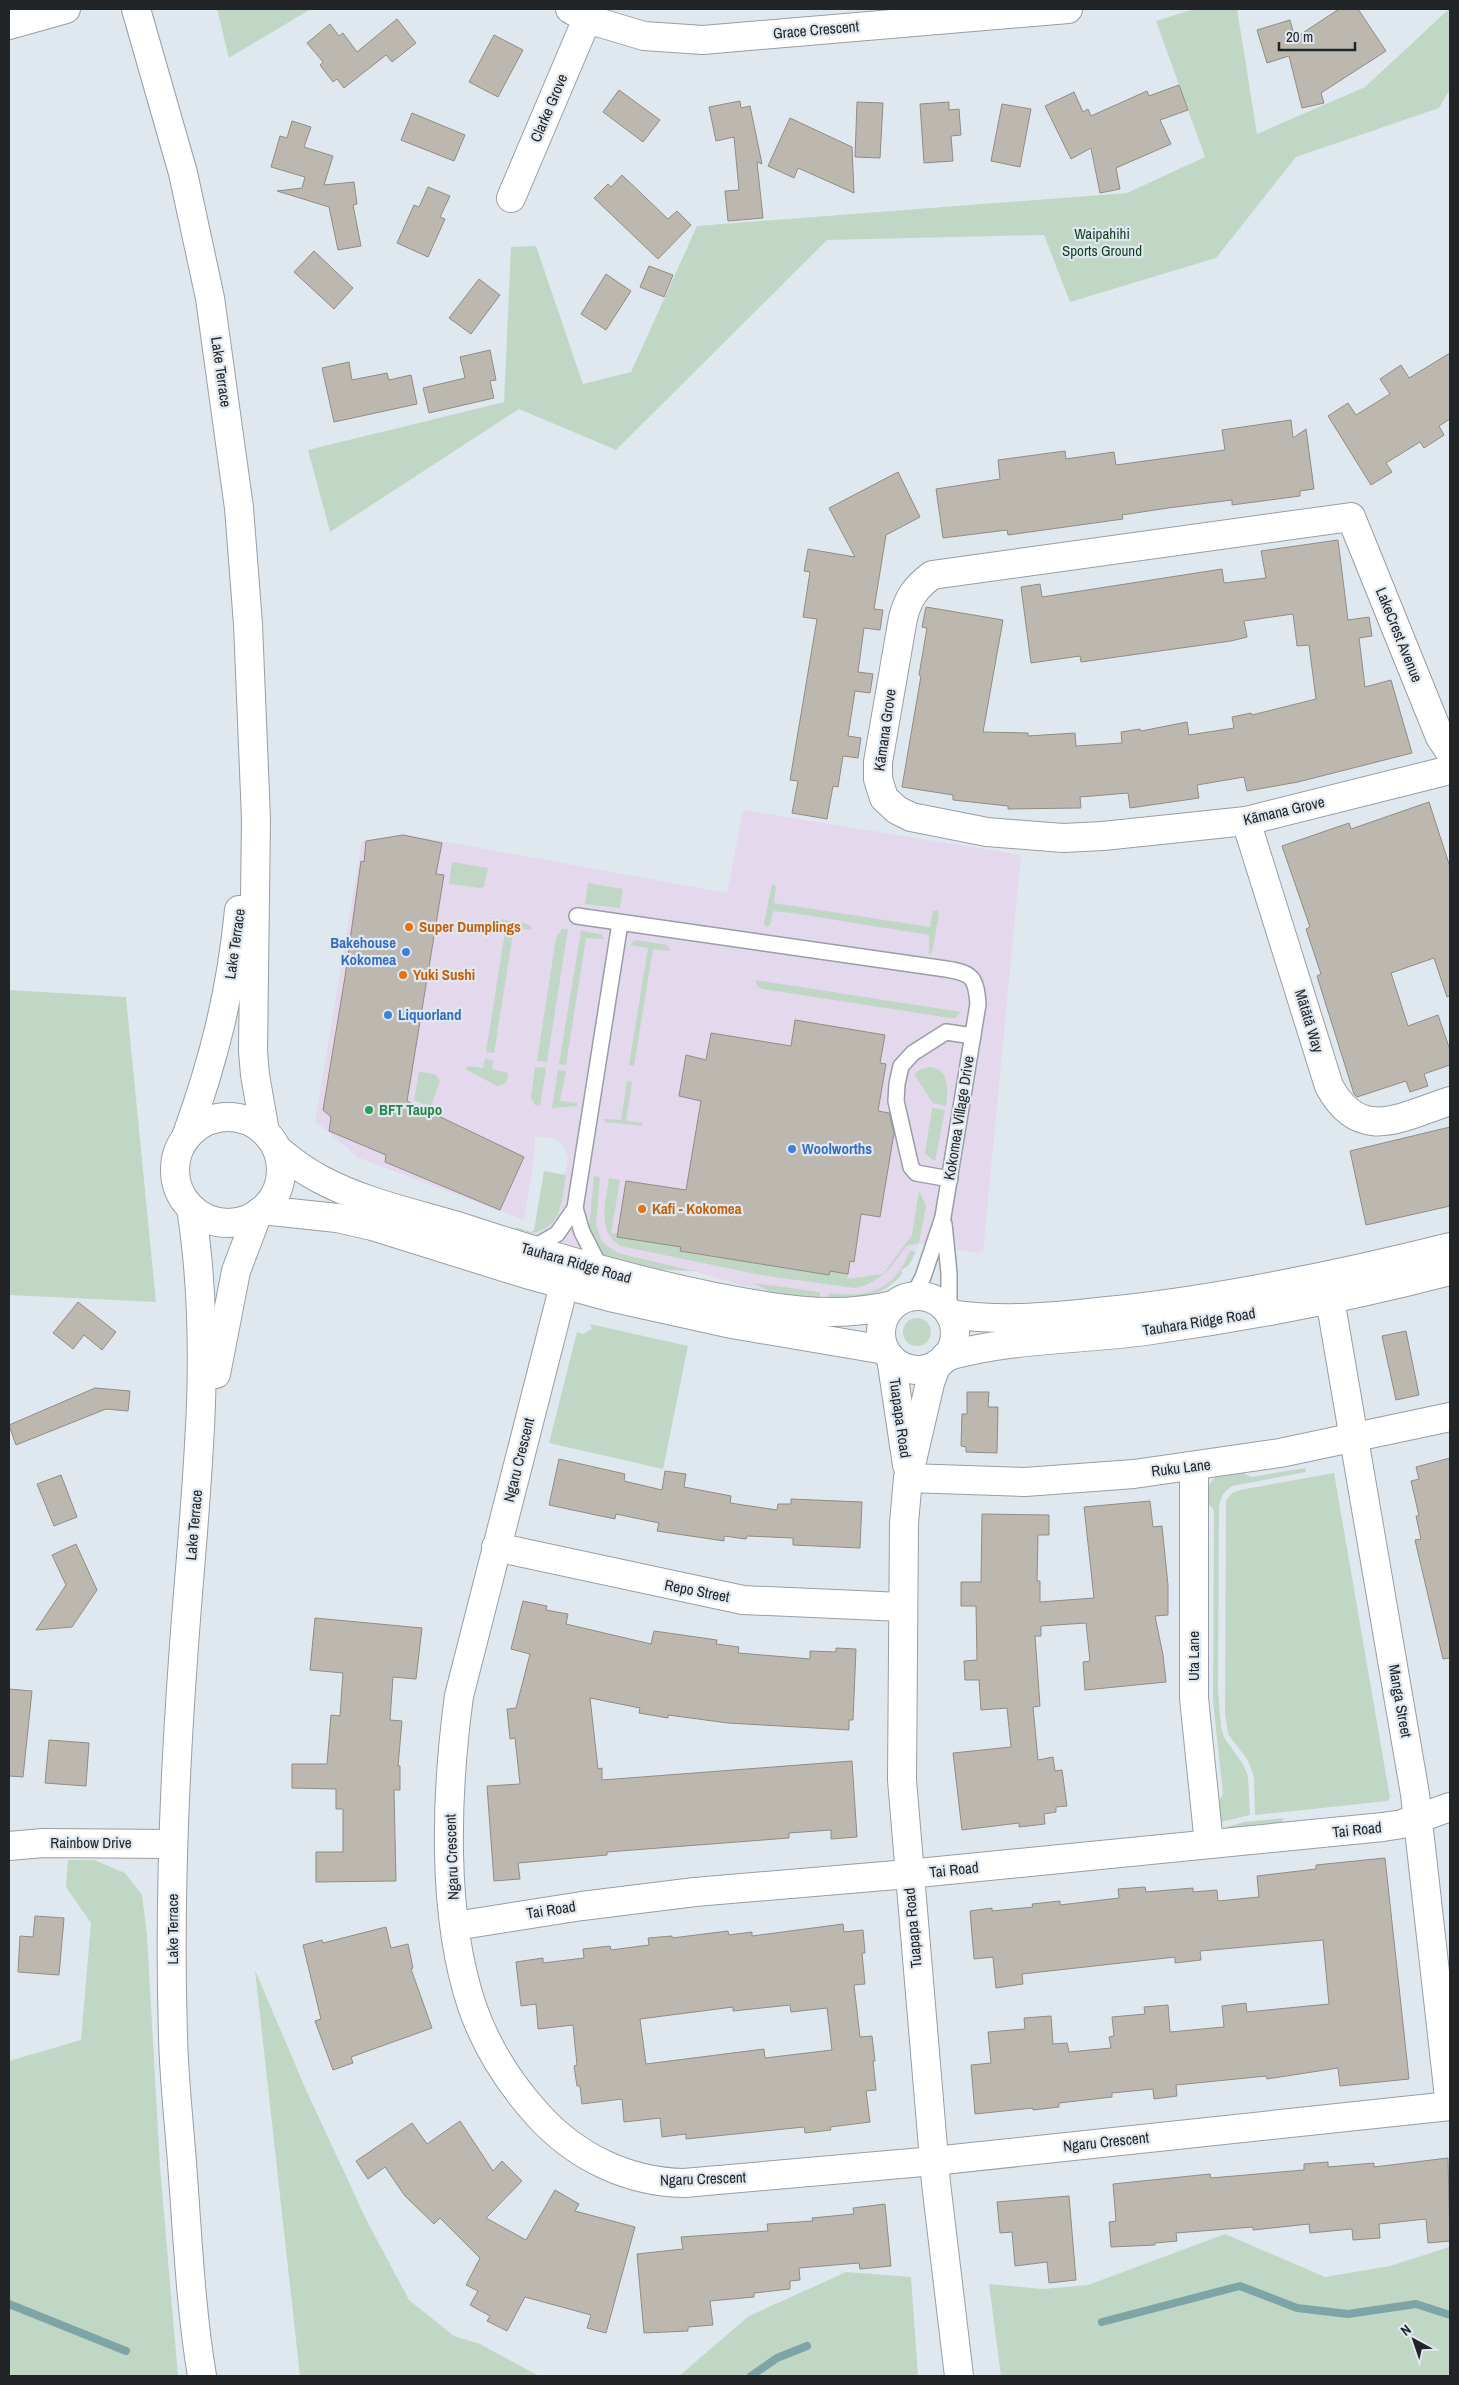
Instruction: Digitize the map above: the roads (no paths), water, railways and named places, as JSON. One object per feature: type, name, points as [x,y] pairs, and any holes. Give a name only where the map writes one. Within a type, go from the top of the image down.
[{"type":"street","points":[[9,25],[66,9]]},
{"type":"street","name":"Lake Terrace","points":[[136,9],[158,79],[182,173],[210,298],[240,516],[248,624],[251,744],[256,837],[253,1042],[255,1075],[271,1141]]},
{"type":"street","name":"Grace Crescent","points":[[579,14],[644,36],[703,40],[1068,9]]},
{"type":"street","name":"Clarke Grove","points":[[511,198],[579,14]]},
{"type":"street","name":"LakeCrest Avenue","points":[[1351,517],[1440,737],[1450,752]]},
{"type":"street","name":"Kāmana Grove","points":[[1351,517],[932,575],[918,585],[908,598],[903,618],[878,762],[878,780],[884,798],[897,810],[926,821],[987,832],[1063,838],[1104,836],[1246,822],[1450,770]]},
{"type":"street","name":"Lake Terrace","points":[[186,1137],[218,1040],[229,985],[242,881],[251,744]]},
{"type":"street","name":"Mātātā Way","points":[[1246,822],[1329,1086],[1338,1102],[1348,1112],[1361,1120],[1379,1122],[1450,1102]]},
{"type":"street","points":[[230,1117],[252,1123],[271,1141],[281,1168],[280,1183],[272,1199],[260,1211],[245,1219],[229,1223],[204,1217],[191,1208],[181,1194],[176,1178],[176,1161],[186,1137],[204,1123],[230,1117]]},
{"type":"street","name":"Tauhara Ridge Road","points":[[271,1141],[305,1171],[336,1187],[530,1250],[602,1272],[729,1299],[808,1311],[850,1314],[903,1301],[934,1300],[949,1313],[1018,1319],[1187,1301],[1321,1277],[1450,1247]]},
{"type":"street","name":"Lake Terrace","points":[[191,1208],[198,1258],[202,1321],[198,1481],[183,1660],[173,1844],[173,2037],[193,2322],[202,2376]]},
{"type":"street","name":"Lake Terrace","points":[[198,1481],[220,1345],[236,1270],[260,1211]]},
{"type":"street","name":"Tauhara Ridge Road","points":[[260,1211],[337,1218],[372,1226],[564,1285],[693,1316],[888,1354],[910,1369],[920,1370],[941,1361],[994,1346],[1143,1331],[1330,1299],[1450,1271]]},
{"type":"street","name":"Ngaru Crescent","points":[[564,1285],[466,1667],[454,1731],[449,1820],[455,1926],[462,1971],[472,2008],[486,2040],[522,2098],[561,2138],[596,2161],[633,2176],[657,2182],[684,2183],[934,2161],[1450,2106]]},
{"type":"street","name":"Manga Street","points":[[1330,1299],[1418,1817],[1450,2106]]},
{"type":"street","points":[[888,1354],[881,1331],[887,1313],[903,1301]]},
{"type":"street","points":[[941,1361],[953,1345],[955,1335],[949,1313]]},
{"type":"street","name":"Tuapapa Road","points":[[888,1354],[908,1478]]},
{"type":"street","name":"Tuapapa Road","points":[[941,1361],[930,1383],[908,1478],[904,1523],[902,1608],[902,1780],[908,1874],[934,2161],[959,2376]]},
{"type":"street","name":"Ruku Lane","points":[[908,1478],[1057,1481],[1194,1466],[1354,1438],[1450,1417]]},
{"type":"street","name":"Uta Lane","points":[[1194,1466],[1194,1698],[1209,1844]]},
{"type":"street","name":"Repo Street","points":[[496,1547],[743,1600],[902,1608]]},
{"type":"street","name":"Tai Road","points":[[455,1926],[648,1897],[908,1874],[1383,1827],[1450,1807]]},
{"type":"street","name":"Rainbow Drive","points":[[9,1846],[43,1843],[173,1844]]},
{"type":"lane","name":"Kokomea Village Drive","points":[[577,916],[964,971],[969,975],[975,983],[978,1004],[943,1218]]},
{"type":"lane","points":[[602,1272],[582,1232],[576,1208],[620,923]]},
{"type":"lane","points":[[950,1179],[916,1173],[911,1168],[896,1101],[897,1084],[901,1066],[924,1045],[946,1032],[973,1036]]},
{"type":"lane","points":[[530,1250],[557,1234],[576,1208]]},
{"type":"lane","points":[[903,1301],[926,1270],[943,1218]]},
{"type":"lane","points":[[943,1218],[949,1274],[949,1313]]},
{"type":"waterway","points":[[1102,2322],[1240,2286],[1297,2308],[1348,2314],[1416,2304],[1450,2315]]},
{"type":"waterway","points":[[9,2304],[126,2351]]},
{"type":"waterway","points":[[751,2376],[777,2358],[807,2346]]},
{"type":"place","name":"Super Dumplings","points":[[409,927]]},
{"type":"place","name":"Bakehouse Kokomea","points":[[406,952]]},
{"type":"place","name":"Yuki Sushi","points":[[403,975]]},
{"type":"place","name":"Liquorland","points":[[388,1015]]},
{"type":"place","name":"BFT Taupo","points":[[369,1110]]},
{"type":"place","name":"Woolworths","points":[[792,1149]]},
{"type":"place","name":"Kafi - Kokomea","points":[[642,1209]]},
{"type":"park label","name":"Waipahihi Sports Ground","points":[[1102,242]]}]
